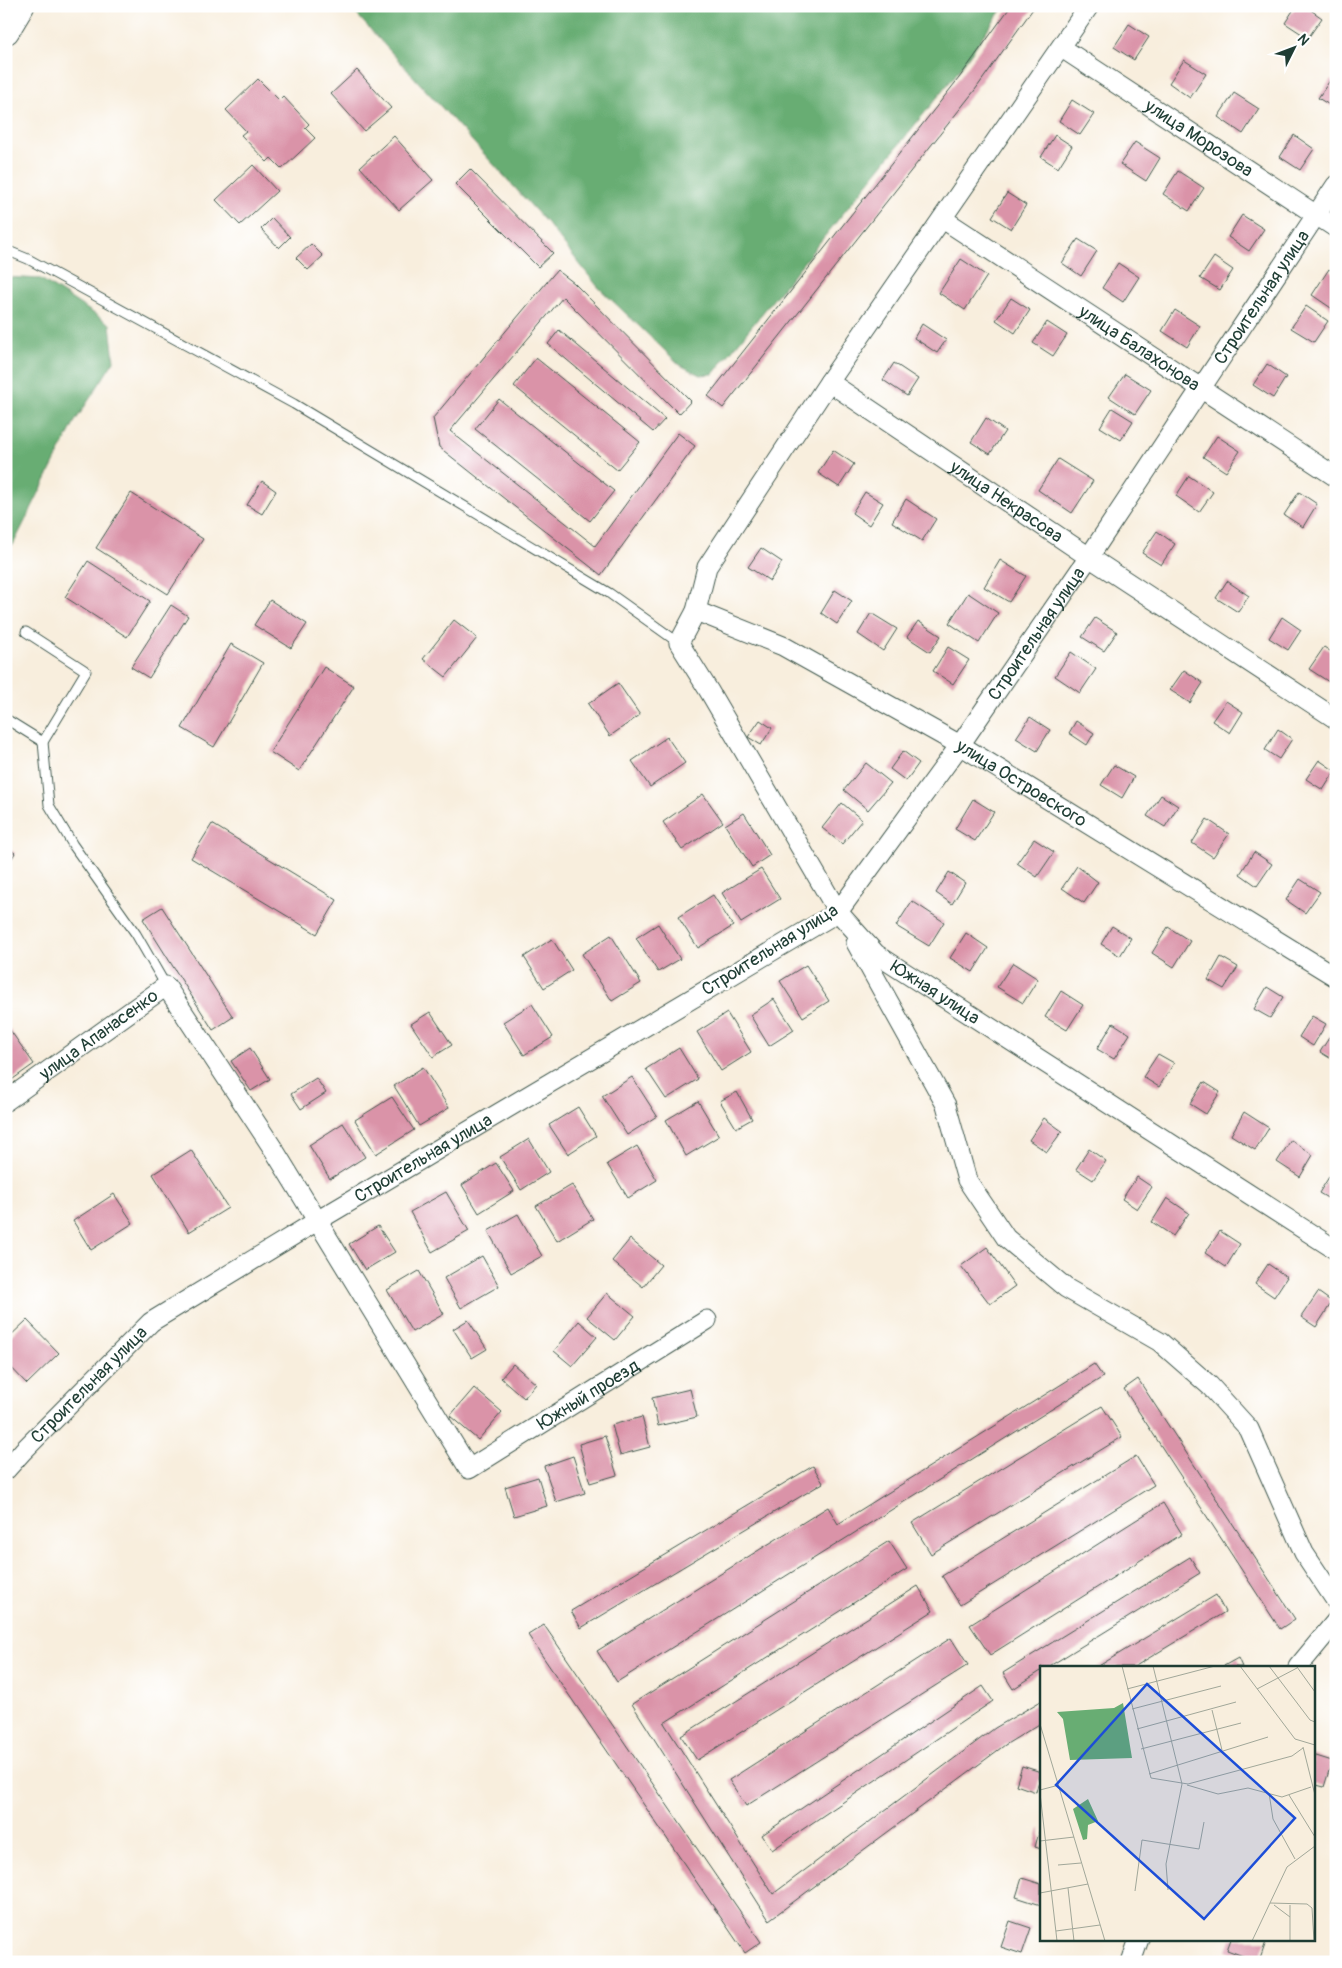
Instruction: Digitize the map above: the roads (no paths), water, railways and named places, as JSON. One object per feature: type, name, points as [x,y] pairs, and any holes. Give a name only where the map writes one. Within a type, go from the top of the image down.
[{"type":"street","points":[[680,643],[696,611],[707,567],[829,382],[1062,48],[1089,6]]},
{"type":"street","name":"улица Морозова","points":[[1062,48],[1336,228]]},
{"type":"street","name":"Строительная улица","points":[[6,1470],[151,1322],[317,1221],[838,912],[960,745],[1089,557],[1336,185]]},
{"type":"street","name":"улица Балахонова","points":[[943,219],[1336,477]]},
{"type":"street","name":"улица Некрасова","points":[[829,382],[1089,557],[1336,719]]},
{"type":"street","name":"улица Островского","points":[[696,611],[783,646],[960,745],[1336,977]]},
{"type":"street","name":"Южная улица","points":[[680,643],[710,690],[838,912],[876,954],[1336,1250]]},
{"type":"street","points":[[838,912],[946,1105],[967,1180],[1006,1238],[1066,1288],[1160,1342],[1223,1400],[1249,1429],[1304,1553],[1336,1601]]},
{"type":"street","points":[[166,986],[274,1150],[317,1221]]},
{"type":"street","name":"улица Апанасенко","points":[[6,1101],[166,986]]},
{"type":"street","name":"Южный проезд","points":[[317,1221],[469,1468],[707,1320]]},
{"type":"street","points":[[1299,1666],[1336,1621]]},
{"type":"street","points":[[1131,1962],[1139,1940]]},
{"type":"lane","points":[[6,250],[28,259],[294,404],[609,593],[680,643]]},
{"type":"lane","points":[[26,632],[86,671],[43,742],[49,805],[73,845],[136,934],[166,986]]},
{"type":"lane","points":[[6,719],[43,742]]}]
